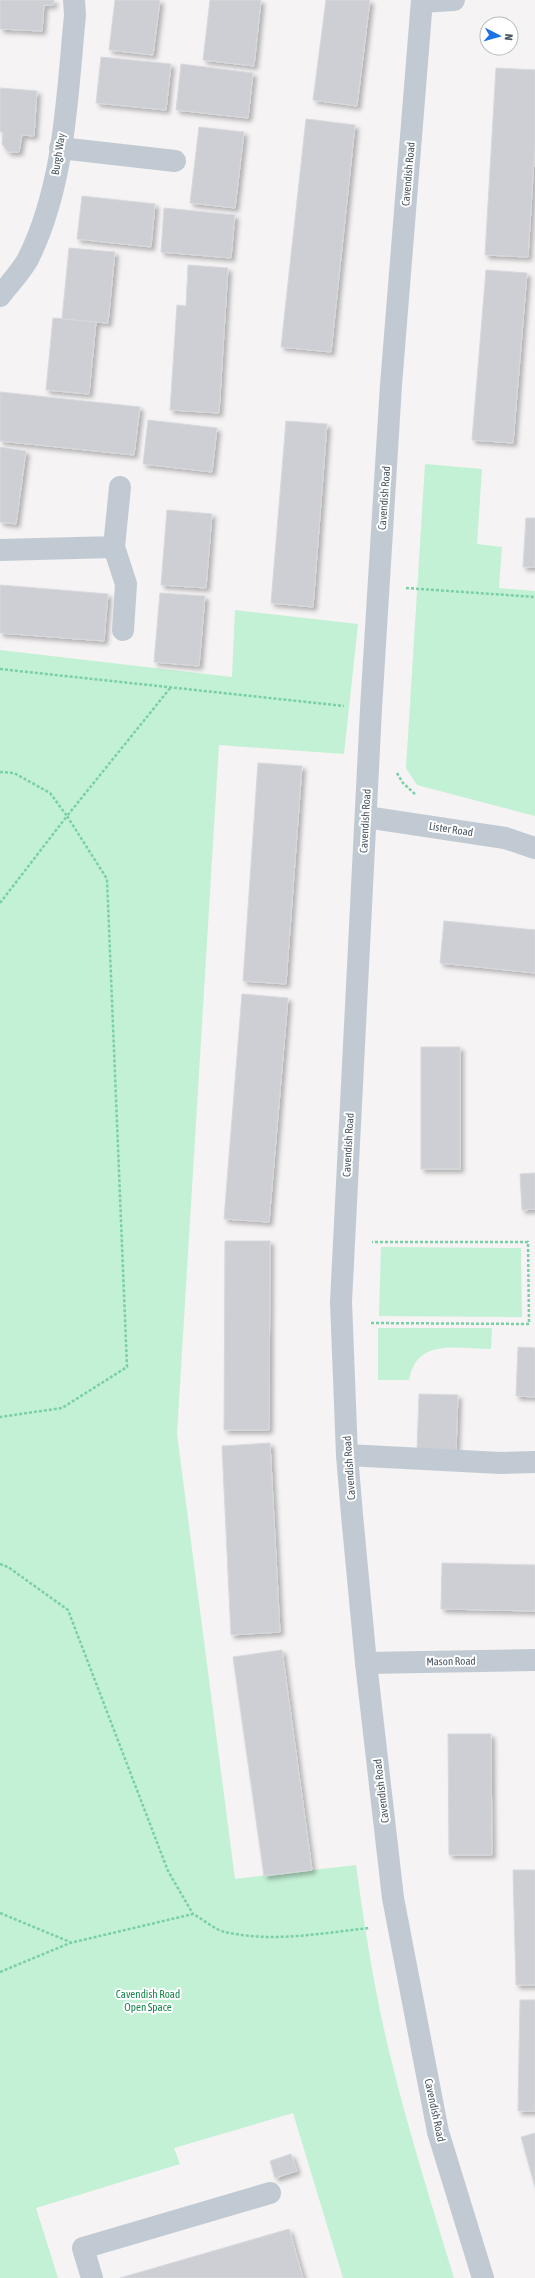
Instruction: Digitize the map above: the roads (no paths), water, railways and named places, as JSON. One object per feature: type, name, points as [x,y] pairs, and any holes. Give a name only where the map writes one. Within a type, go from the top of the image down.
[{"type":"street","name":"Burgh Way","points":[[0,296],[27,260],[50,204],[60,148],[76,15],[74,0]]},
{"type":"street","points":[[422,1],[454,0]]},
{"type":"street","name":"Cavendish Road","points":[[422,1],[391,385],[366,816],[342,1302],[347,1455],[366,1662],[398,1925],[438,2132],[483,2278]]},
{"type":"street","points":[[60,148],[175,161]]},
{"type":"street","points":[[120,487],[114,547],[126,584],[123,630]]},
{"type":"street","points":[[8,549],[114,547]]},
{"type":"street","name":"Lister Road","points":[[366,816],[505,838],[535,848]]},
{"type":"street","points":[[347,1455],[500,1463],[535,1462]]},
{"type":"street","name":"Mason Road","points":[[366,1662],[535,1660]]},
{"type":"street","points":[[92,2278],[83,2248],[270,2193]]},
{"type":"park label","name":"Cavendish Road Open Space","points":[[148,2000]]}]
